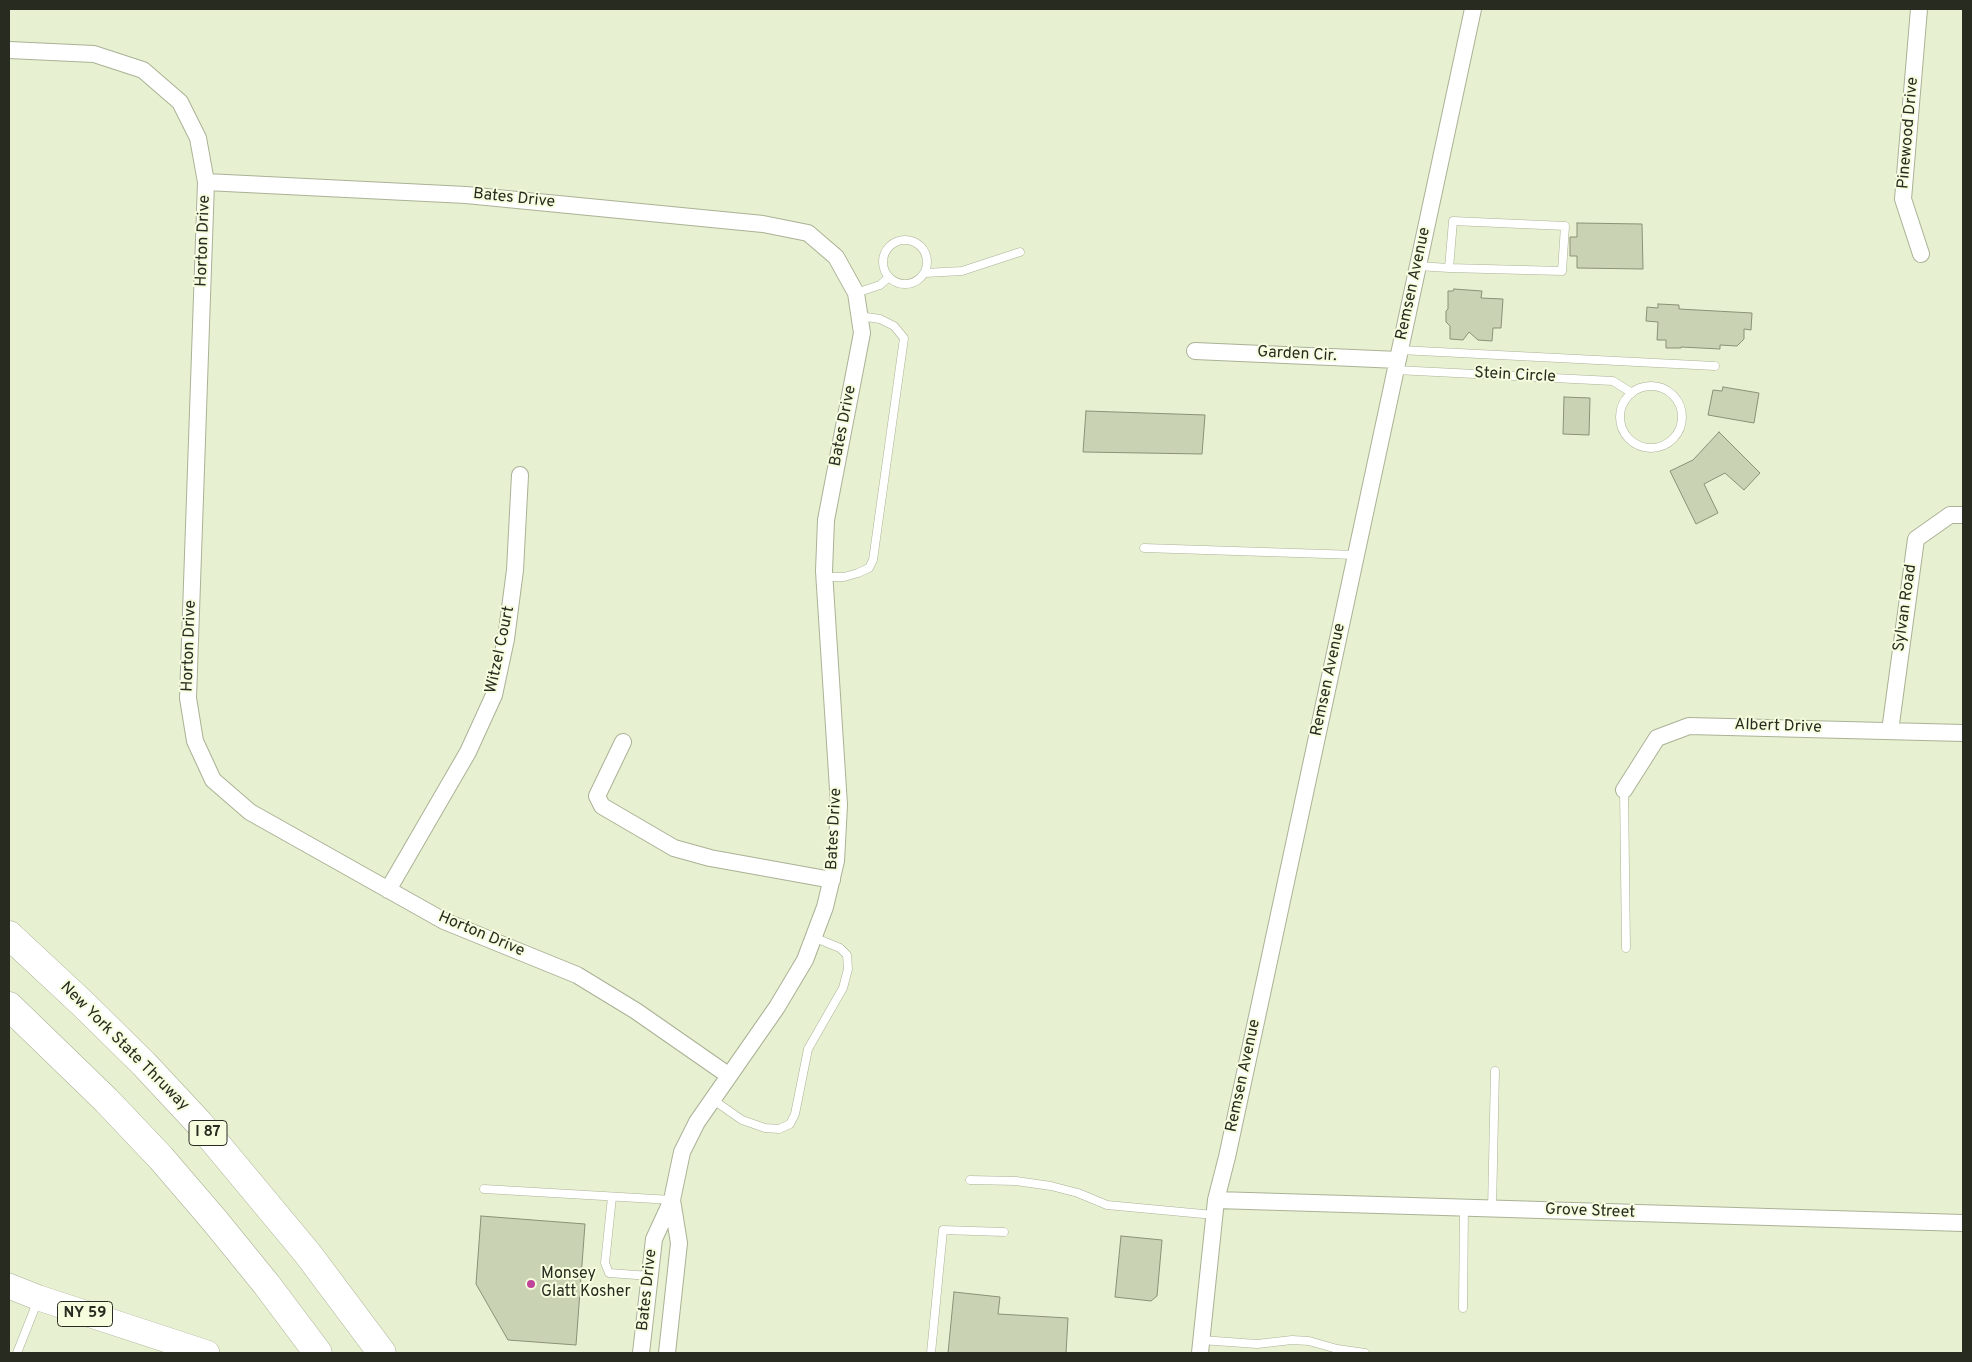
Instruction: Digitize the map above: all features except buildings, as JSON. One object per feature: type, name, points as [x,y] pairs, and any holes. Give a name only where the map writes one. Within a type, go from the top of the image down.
[{"type":"highway","name":"New York State Thruway","points":[[9,936],[137,1057],[199,1123],[308,1254],[382,1353]]},
{"type":"highway","points":[[9,1006],[106,1100],[161,1158],[267,1285],[318,1353]]},
{"type":"main road","name":"NY 59","points":[[9,1286],[39,1298],[207,1353]]},
{"type":"street","name":"Remsen Avenue","points":[[1200,1347],[1215,1208],[1473,9]]},
{"type":"street","name":"Pinewood Drive","points":[[1919,9],[1903,199],[1921,254]]},
{"type":"street","name":"Horton Drive","points":[[9,50],[94,54],[143,70],[180,102],[198,138],[206,182],[188,698],[195,741],[213,780],[250,812],[444,921],[578,976],[636,1011],[728,1075]]},
{"type":"street","name":"Bates Drive","points":[[206,182],[466,195],[763,224],[808,233],[836,257],[856,293],[862,333],[826,520],[824,577],[839,805],[836,861],[825,907],[804,960],[777,1007],[697,1122],[682,1152],[672,1200],[654,1240],[641,1353]]},
{"type":"street","name":"Garden Cir.","points":[[1195,351],[1398,360]]},
{"type":"street","name":"Witzel Court","points":[[388,890],[468,752],[494,695],[506,638],[515,570],[520,475]]},
{"type":"street","name":"Sylvan Road","points":[[1890,731],[1916,539],[1950,515],[1963,515]]},
{"type":"street","name":"Albert Drive","points":[[1624,790],[1657,738],[1689,726],[1717,725],[1963,733]]},
{"type":"street","points":[[623,742],[597,796],[602,806],[674,848],[710,858],[832,880]]},
{"type":"street","name":"Bates Drive","points":[[667,1353],[679,1244],[672,1200]]},
{"type":"street","name":"Grove Street","points":[[1215,1208],[1464,1208],[1963,1223]]},
{"type":"lane","points":[[1418,266],[1449,268],[1562,271],[1565,226],[1453,221],[1449,268]]},
{"type":"lane","points":[[906,240],[920,245],[927,258],[925,272],[915,282],[908,284],[894,282],[885,271],[883,256],[892,244],[898,241],[906,240]]},
{"type":"lane","points":[[925,272],[962,271],[1020,252]]},
{"type":"lane","points":[[856,293],[880,286],[889,277]]},
{"type":"lane","points":[[824,577],[844,578],[869,568],[873,560],[904,338],[894,326],[880,319],[859,316]]},
{"type":"lane","points":[[1398,360],[1715,366]]},
{"type":"lane","name":"Stein Circle","points":[[1398,360],[1613,382],[1632,393]]},
{"type":"lane","points":[[1651,386],[1661,388],[1677,400],[1682,410],[1682,420],[1680,430],[1674,438],[1666,444],[1650,448],[1636,444],[1628,438],[1620,419],[1621,409],[1625,400],[1632,393],[1641,388],[1651,386]]},
{"type":"lane","points":[[1144,548],[1356,555]]},
{"type":"lane","points":[[1624,790],[1626,948]]},
{"type":"lane","points":[[712,1099],[742,1120],[765,1128],[779,1130],[790,1124],[796,1114],[808,1049],[843,988],[848,969],[847,955],[840,948],[813,937]]},
{"type":"lane","points":[[1492,1209],[1495,1071]]},
{"type":"lane","points":[[970,1180],[1016,1181],[1052,1186],[1107,1204],[1215,1208]]},
{"type":"lane","points":[[484,1189],[672,1200]]},
{"type":"lane","points":[[612,1196],[605,1263],[609,1273],[650,1276]]},
{"type":"lane","points":[[1463,1308],[1464,1208]]},
{"type":"lane","points":[[931,1353],[943,1230],[1004,1232]]},
{"type":"lane","points":[[17,1353],[39,1298]]},
{"type":"lane","points":[[1200,1347],[1292,1340],[1309,1341],[1337,1349],[1365,1353]]},
{"type":"lane","points":[[1257,1344],[1257,1353]]},
{"type":"place","name":"Monsey Glatt Kosher","points":[[531,1284]]}]
